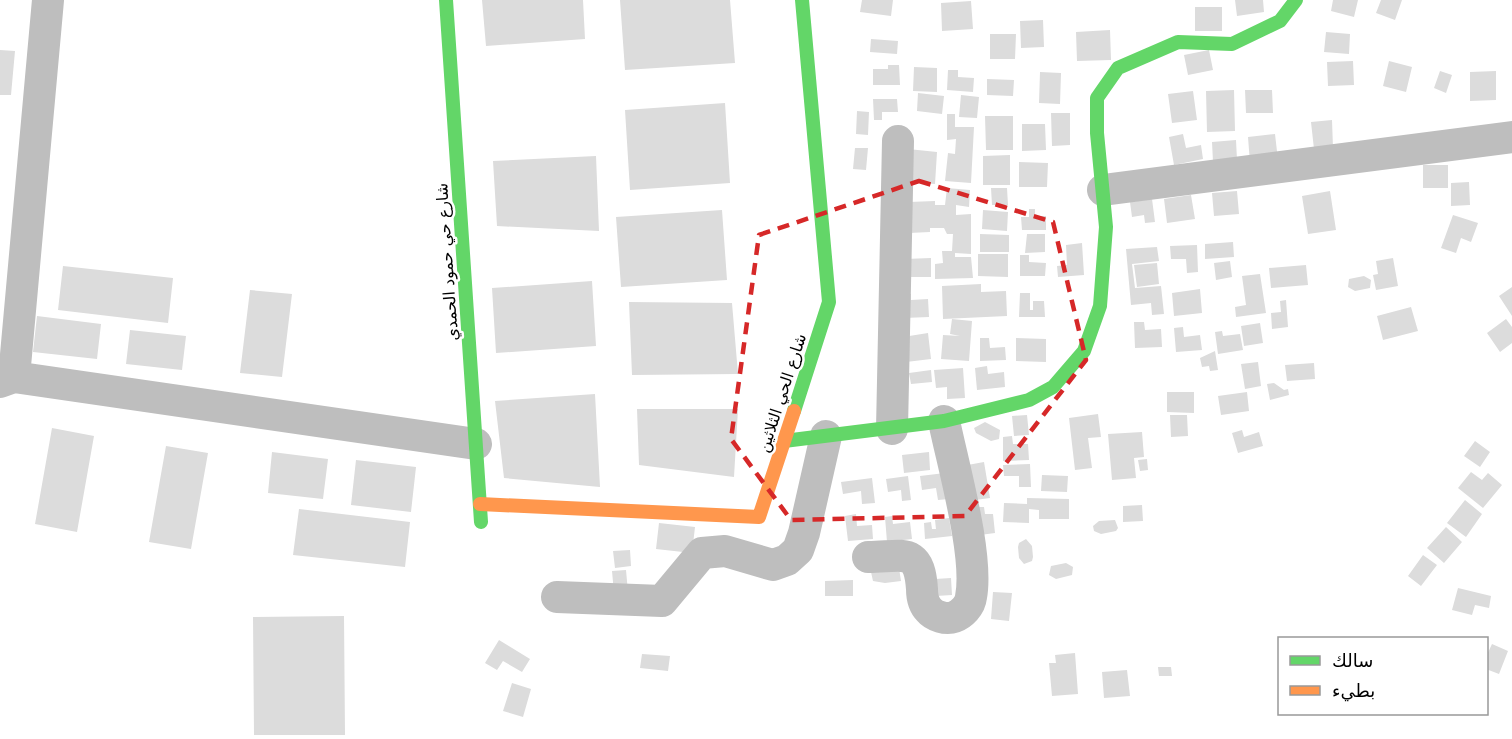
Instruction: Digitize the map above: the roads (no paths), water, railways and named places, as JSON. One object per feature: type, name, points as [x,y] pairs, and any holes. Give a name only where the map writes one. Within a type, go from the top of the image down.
[{"type":"street","points":[[48,0],[7,380],[476,444]]},
{"type":"street","name":"شارع حي حمود الحمدي","points":[[446,0],[481,522]]},
{"type":"street","name":"شارع الحي الثلاثين","points":[[480,504],[759,517],[829,302],[802,0]]},
{"type":"street","points":[[784,441],[944,421],[1029,400],[1053,387],[1084,351],[1100,306],[1106,237],[1097,133],[1097,98],[1118,68],[1178,42],[1232,44],[1280,21],[1296,0]]},
{"type":"street","points":[[1103,190],[1512,137]]},
{"type":"street","points":[[892,429],[898,141]]},
{"type":"street","points":[[868,557],[906,557],[915,560],[920,567],[923,599],[927,609],[937,616],[952,618],[966,609],[971,599],[972,569],[944,421]]},
{"type":"street","points":[[557,597],[662,601],[702,553],[725,551],[773,565],[787,560],[798,550],[804,533],[826,436]]}]
